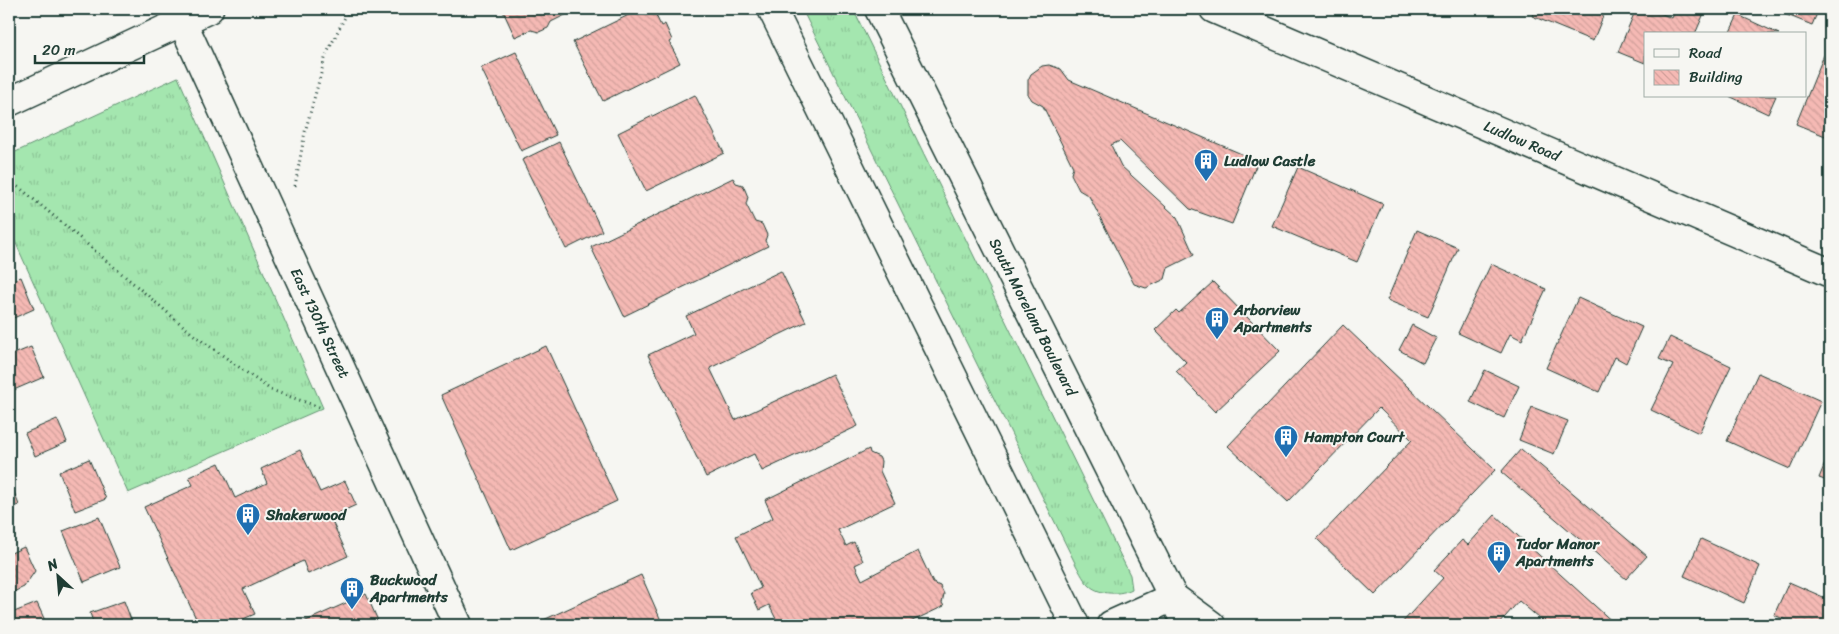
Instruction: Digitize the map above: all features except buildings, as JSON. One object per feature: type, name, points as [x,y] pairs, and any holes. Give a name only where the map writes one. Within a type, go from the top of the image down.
[{"type":"street","points":[[9,102],[209,9]]},
{"type":"street","points":[[772,9],[1075,625]]},
{"type":"street","name":"South Moreland Boulevard","points":[[879,9],[1186,625]]},
{"type":"street","name":"Ludlow Road","points":[[1214,9],[1830,273]]},
{"type":"street","name":"East 130th Street","points":[[182,21],[458,625]]},
{"type":"street","points":[[1111,625],[1174,598],[1211,625]]},
{"type":"path","points":[[295,187],[305,132],[326,55],[349,9]]},
{"type":"path","points":[[9,182],[20,188],[202,341],[271,390],[323,408]]},
{"type":"green space","points":[[802,9],[853,9],[1130,575],[1132,589],[1117,593],[1094,589],[1084,579],[1076,565]]},
{"type":"green space","points":[[178,77],[323,408],[128,493],[9,228],[9,155]]},
{"type":"place","name":"Ludlow Castle","points":[[1206,182]]},
{"type":"place","name":"Arborview Apartments","points":[[1217,340]]},
{"type":"place","name":"Hampton Court","points":[[1286,458]]},
{"type":"place","name":"Shakerwood","points":[[248,536]]},
{"type":"place","name":"Tudor Manor Apartments","points":[[1499,574]]},
{"type":"place","name":"Buckwood Apartments","points":[[352,610]]}]
